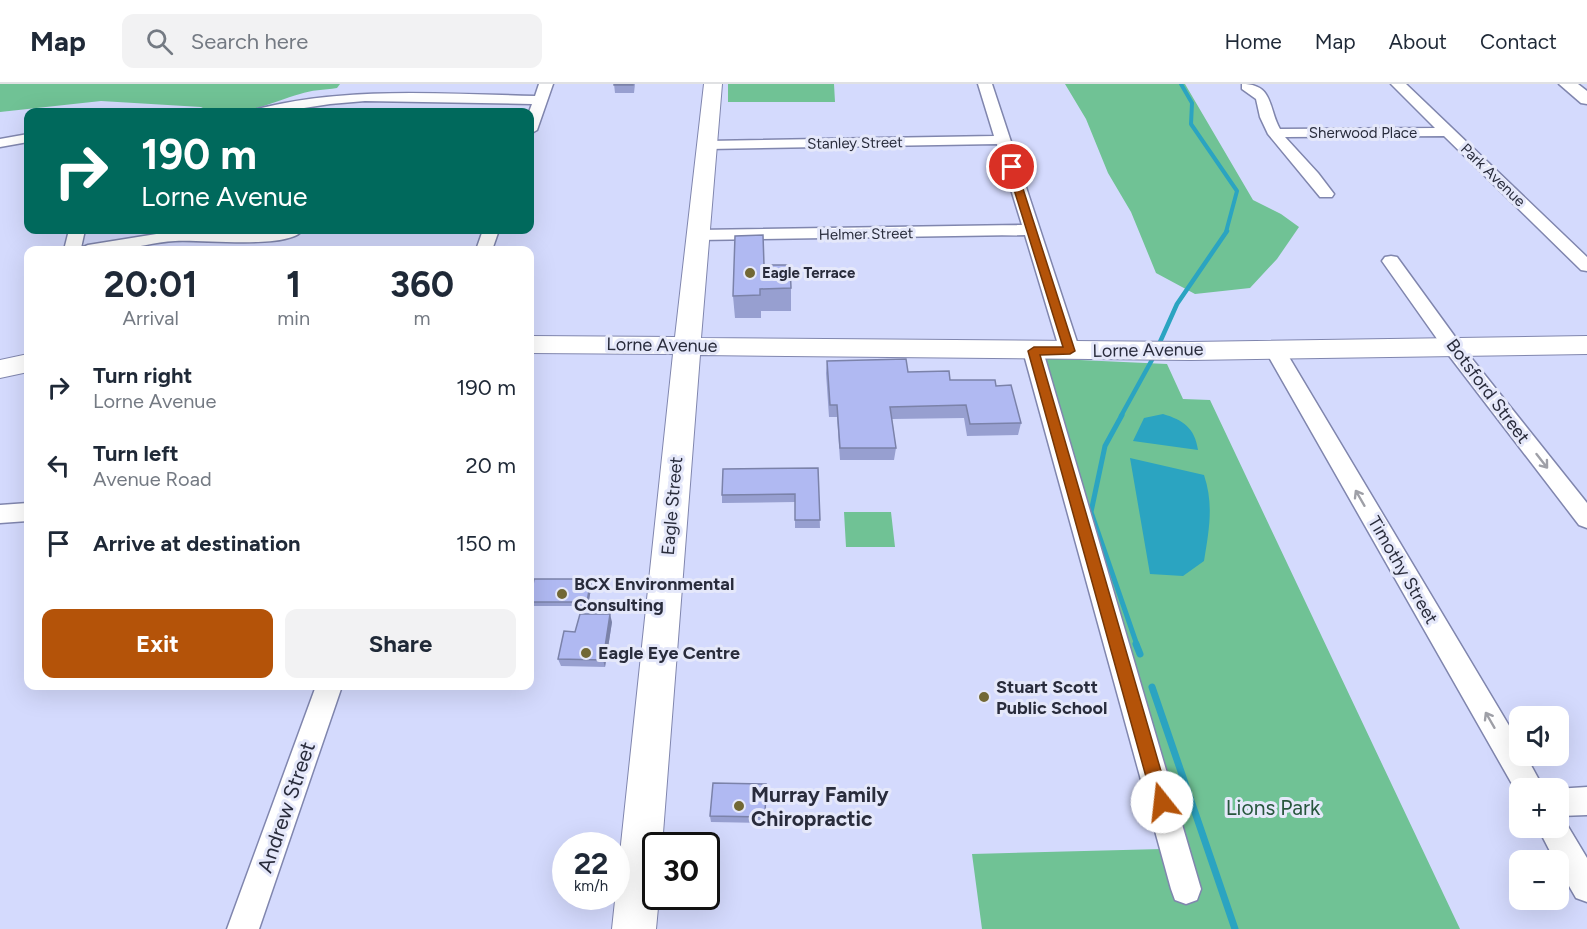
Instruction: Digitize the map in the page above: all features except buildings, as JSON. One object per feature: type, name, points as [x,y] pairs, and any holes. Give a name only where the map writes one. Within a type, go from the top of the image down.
[{"type":"main road","name":"Eagle Street","points":[[634,929],[713,84]]},
{"type":"main road","name":"Lorne Avenue","points":[[534,344],[1034,351],[1216,349],[1276,352],[1587,345]]},
{"type":"main road","points":[[0,369],[24,364]]},
{"type":"street","points":[[396,98],[404,84]]},
{"type":"street","points":[[534,119],[546,84]]},
{"type":"street","points":[[985,84],[1070,351]]},
{"type":"street","name":"Park Avenue","points":[[1398,84],[1587,266]]},
{"type":"street","points":[[1567,84],[1587,99]]},
{"type":"street","name":"Sherwood Place","points":[[1247,86],[1266,102],[1270,125],[1292,155],[1317,178],[1326,194]]},
{"type":"street","points":[[277,108],[319,100],[396,98],[541,100]]},
{"type":"street","name":"Sherwood Place","points":[[1276,133],[1449,132]]},
{"type":"street","points":[[0,142],[24,139]]},
{"type":"street","name":"Stanley Street","points":[[708,145],[1003,140]]},
{"type":"street","name":"Helmer Street","points":[[698,235],[1033,230]]},
{"type":"street","points":[[113,246],[177,236],[278,234]]},
{"type":"street","name":"Botsford Street","points":[[1391,261],[1454,349],[1587,519]]},
{"type":"street","points":[[1034,351],[1186,889]]},
{"type":"street","name":"Timothy Street","points":[[1276,352],[1524,778]]},
{"type":"street","points":[[0,514],[24,512]]},
{"type":"street","name":"Andrew Street","points":[[243,929],[328,690]]},
{"type":"street","points":[[1569,802],[1587,801]]},
{"type":"street","points":[[1559,838],[1587,887]]},
{"type":"green space","points":[[0,84],[340,84],[337,88],[309,92],[257,108],[203,108],[101,101],[0,112]]},
{"type":"green space","points":[[728,84],[834,84],[835,102],[728,102]]},
{"type":"green space","points":[[1065,84],[1185,84],[1253,200],[1281,214],[1299,227],[1277,259],[1250,288],[1195,294],[1156,273],[1131,212],[1108,173],[1086,119]]},
{"type":"green space","name":"Lions Park","points":[[1036,358],[1167,364],[1183,399],[1210,400],[1460,929],[982,929],[972,854],[1162,849]]},
{"type":"green space","points":[[844,512],[891,512],[895,547],[846,547]]},
{"type":"water","points":[[1163,414],[1187,426],[1194,436],[1198,450],[1133,441],[1144,418]]},
{"type":"water","points":[[1130,458],[1204,475],[1210,507],[1204,561],[1183,576],[1150,574]]},
{"type":"waterway","points":[[1181,84],[1192,103],[1191,124],[1237,191],[1226,232]]},
{"type":"waterway","points":[[1160,342],[1177,304],[1227,231]]},
{"type":"waterway","points":[[1121,416],[1153,358]]},
{"type":"waterway","points":[[1122,415],[1105,446],[1091,512],[1137,645]]},
{"type":"waterway","points":[[1136,644],[1140,654]]},
{"type":"waterway","points":[[1152,687],[1235,929]]},
{"type":"place","name":"Eagle Terrace","points":[[750,273]]},
{"type":"place","name":"BCX Environmental Consulting","points":[[562,594]]},
{"type":"place","name":"Eagle Eye Centre","points":[[586,653]]},
{"type":"place","name":"Stuart Scott Public School","points":[[984,697]]},
{"type":"place","name":"Murray Family Chiropractic","points":[[739,806]]},
{"type":"route","points":[[1012,167],[1070,351],[1034,351],[1162,802]]}]
